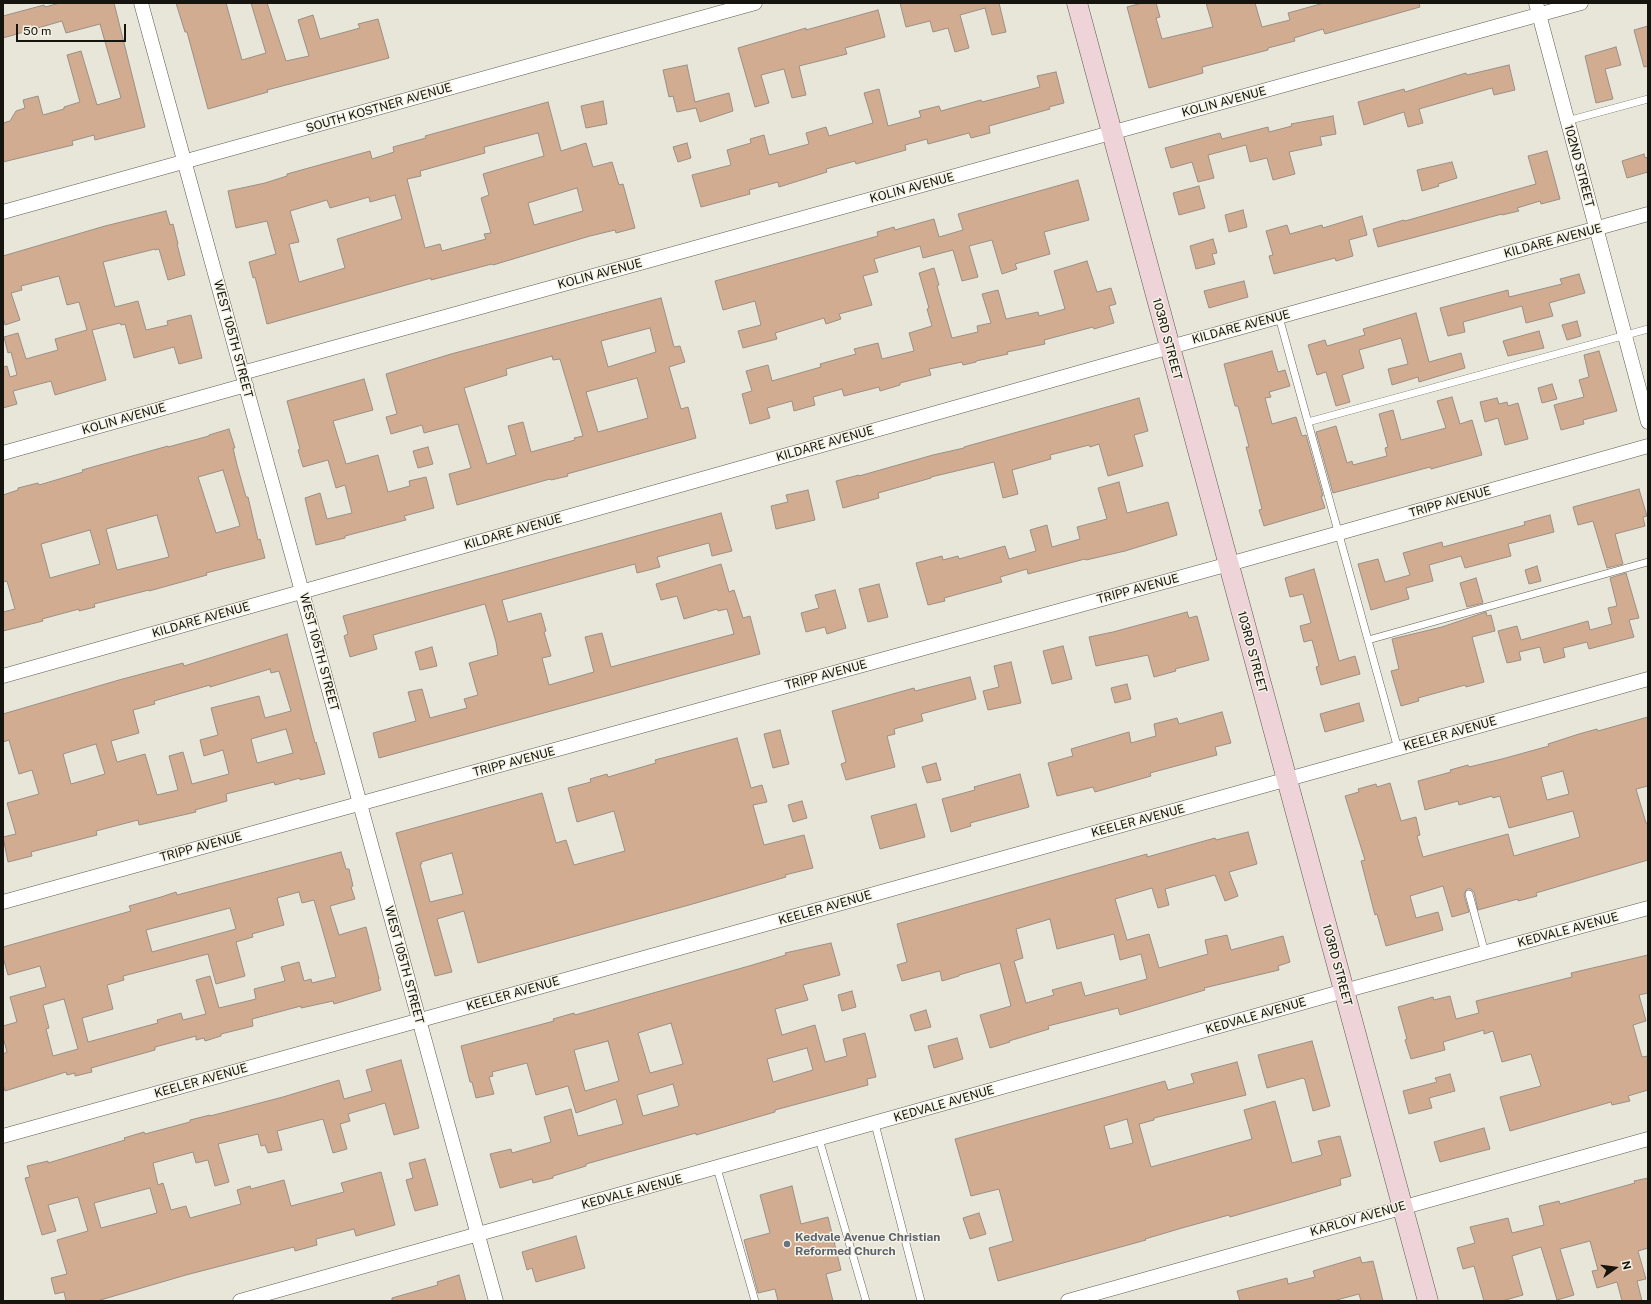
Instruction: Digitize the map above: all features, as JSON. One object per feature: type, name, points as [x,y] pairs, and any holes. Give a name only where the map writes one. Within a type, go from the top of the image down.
[{"type":"main road","name":"103RD STREET","points":[[1077,3],[1428,1301]]},
{"type":"street","name":"WEST 105TH STREET","points":[[141,3],[496,1301]]},
{"type":"street","name":"SOUTH KOSTNER AVENUE","points":[[3,212],[754,3]]},
{"type":"street","name":"KOLIN AVENUE","points":[[3,452],[244,379],[1112,133],[1538,9],[1581,3]]},
{"type":"street","name":"102ND STREET","points":[[1538,9],[1648,422]]},
{"type":"street","name":"KILDARE AVENUE","points":[[3,676],[1169,347],[1648,214]]},
{"type":"street","name":"TRIPP AVENUE","points":[[3,902],[1228,564],[1648,446]]},
{"type":"street","name":"KEELER AVENUE","points":[[3,1136],[1648,679]]},
{"type":"street","name":"KEDVALE AVENUE","points":[[240,1301],[875,1124],[1344,991],[1648,908]]},
{"type":"street","name":"KARLOV AVENUE","points":[[1068,1301],[1648,1139]]},
{"type":"lane","points":[[1567,121],[1648,99]]},
{"type":"lane","points":[[1279,317],[1398,749]]},
{"type":"lane","points":[[1308,422],[1648,329]]},
{"type":"lane","points":[[1368,640],[1648,562]]},
{"type":"lane","points":[[1469,894],[1485,953]]},
{"type":"lane","points":[[875,1124],[921,1301]]},
{"type":"lane","points":[[819,1139],[866,1301]]},
{"type":"lane","points":[[717,1168],[755,1301]]},
{"type":"building","points":[[60,3],[114,3],[145,127],[95,140],[94,135],[72,141],[73,145],[3,162],[3,123],[10,121],[16,111],[25,108],[23,100],[38,96],[43,115],[64,109],[64,107],[80,102],[67,55],[81,51],[97,105],[121,98],[100,24],[66,33],[62,21],[3,38],[3,16],[44,5],[45,7]]},
{"type":"building","points":[[176,3],[226,3],[242,60],[266,53],[251,3],[267,3],[286,61],[309,56],[298,20],[313,15],[320,39],[360,28],[358,24],[378,19],[389,58],[267,90],[268,92],[208,109],[187,32],[185,32]]},
{"type":"building","points":[[900,3],[999,3],[1006,32],[992,35],[985,8],[960,15],[969,48],[955,52],[948,28],[933,32],[930,21],[906,27]]},
{"type":"building","points":[[1142,3],[1156,3],[1160,17],[1156,18],[1162,39],[1213,27],[1206,3],[1255,3],[1262,27],[1290,20],[1288,13],[1324,3],[1419,3],[1420,7],[1325,34],[1323,29],[1294,38],[1295,41],[1268,48],[1268,50],[1202,67],[1203,73],[1149,88],[1127,7]]},
{"type":"building","points":[[878,10],[885,37],[845,48],[847,54],[799,66],[806,95],[792,98],[784,69],[761,75],[769,103],[755,107],[738,48],[806,28],[806,30]]},
{"type":"building","points":[[1648,26],[1648,66],[1644,67],[1634,30]]},
{"type":"building","points":[[1616,47],[1621,65],[1605,69],[1613,99],[1596,103],[1585,56]]},
{"type":"building","points":[[687,65],[695,102],[729,93],[733,111],[700,122],[696,108],[677,112],[673,96],[669,97],[663,70]]},
{"type":"building","points":[[1509,65],[1515,90],[1494,95],[1492,88],[1419,109],[1423,123],[1408,127],[1404,112],[1364,125],[1358,102],[1404,89],[1405,92],[1466,73],[1467,75]]},
{"type":"building","points":[[1056,72],[1064,103],[1049,107],[1050,109],[989,126],[990,133],[971,138],[969,133],[928,144],[927,139],[905,145],[906,150],[856,164],[855,161],[826,169],[827,172],[779,187],[778,182],[749,190],[750,194],[701,207],[692,175],[731,165],[727,150],[751,143],[750,139],[764,135],[769,155],[809,144],[806,133],[826,127],[829,136],[873,123],[864,93],[879,89],[888,126],[921,117],[919,111],[939,106],[941,111],[981,100],[982,102],[1040,87],[1037,76]]},
{"type":"building","points":[[603,101],[607,124],[586,128],[581,106]]},
{"type":"building","points":[[548,102],[561,151],[586,143],[593,167],[612,162],[619,185],[623,184],[635,228],[616,233],[615,230],[590,236],[493,265],[492,264],[431,280],[431,278],[267,324],[255,277],[253,278],[249,262],[276,254],[267,221],[236,228],[228,191],[265,183],[287,176],[287,174],[370,151],[372,159],[394,152],[393,147],[426,138],[425,136]],"holes":[[[538,133],[544,156],[483,174],[489,195],[481,198],[491,233],[484,234],[486,239],[442,251],[440,244],[425,248],[407,179],[421,176],[420,171],[485,153],[484,147]],[[577,188],[583,211],[534,225],[528,203]],[[395,195],[402,219],[337,239],[345,268],[299,282],[289,244],[299,242],[290,211],[327,200],[330,208],[369,197],[370,202]]]},
{"type":"building","points":[[1333,116],[1336,134],[1320,137],[1322,145],[1289,152],[1295,174],[1273,180],[1267,158],[1250,162],[1246,145],[1208,155],[1214,178],[1198,182],[1192,162],[1171,168],[1165,148],[1220,133],[1222,139],[1268,127],[1269,132],[1292,126],[1291,124]]},
{"type":"building","points":[[687,143],[691,158],[678,162],[673,147]]},
{"type":"building","points":[[1547,151],[1560,199],[1541,204],[1540,201],[1517,208],[1519,211],[1502,214],[1378,247],[1373,229],[1536,184],[1528,156]]},
{"type":"building","points":[[1644,154],[1645,158],[1648,157],[1648,172],[1627,178],[1622,161]]},
{"type":"building","points":[[1452,162],[1457,178],[1438,184],[1439,186],[1422,191],[1417,170]]},
{"type":"building","points":[[1078,180],[1089,220],[1044,232],[1050,254],[1015,264],[1017,269],[1002,274],[992,240],[969,246],[978,277],[962,281],[953,250],[923,258],[920,246],[874,259],[878,272],[863,276],[872,305],[839,314],[841,319],[826,324],[824,318],[775,333],[777,339],[743,348],[738,331],[761,325],[755,301],[723,310],[715,281],[878,236],[877,232],[894,227],[895,230],[934,219],[939,237],[963,230],[958,214]]},
{"type":"building","points":[[1199,186],[1205,208],[1179,215],[1173,193]]},
{"type":"building","points":[[1243,210],[1247,227],[1229,232],[1225,215]]},
{"type":"building","points":[[166,211],[170,225],[173,224],[185,275],[168,280],[159,249],[103,262],[115,307],[138,301],[146,330],[168,325],[167,321],[191,315],[202,358],[179,364],[174,347],[134,358],[125,324],[121,325],[120,323],[92,330],[106,380],[55,395],[51,381],[13,391],[17,404],[3,408],[3,367],[7,366],[10,377],[17,375],[11,352],[8,353],[4,337],[18,333],[26,359],[58,350],[55,339],[87,330],[79,302],[67,305],[59,276],[21,286],[22,290],[11,293],[20,320],[5,325],[3,317],[3,256],[105,226]]},
{"type":"building","points":[[1362,216],[1367,235],[1349,240],[1353,256],[1336,261],[1335,258],[1274,274],[1269,256],[1273,255],[1266,231],[1287,225],[1290,234],[1322,225],[1323,228]]},
{"type":"building","points":[[1213,239],[1217,253],[1212,254],[1215,264],[1196,269],[1190,246]]},
{"type":"building","points":[[1087,261],[1097,292],[1111,288],[1116,304],[1109,306],[1114,323],[1044,340],[1045,344],[1007,352],[1008,354],[976,362],[963,365],[962,362],[929,369],[931,375],[900,383],[900,385],[880,391],[879,387],[844,396],[842,389],[813,397],[815,405],[794,411],[792,401],[767,408],[770,418],[750,424],[742,394],[752,391],[746,371],[768,365],[772,381],[821,367],[820,364],[856,354],[854,349],[878,343],[882,359],[914,351],[909,333],[932,326],[927,309],[929,308],[919,273],[934,268],[939,285],[937,286],[952,338],[978,332],[977,326],[991,323],[982,294],[998,290],[1006,319],[1038,312],[1039,316],[1065,309],[1054,271]]},
{"type":"building","points":[[1579,274],[1585,293],[1549,303],[1553,316],[1526,323],[1522,306],[1463,322],[1465,332],[1448,336],[1440,308],[1508,290],[1509,297],[1562,284],[1560,279]]},
{"type":"building","points":[[1244,281],[1248,297],[1209,308],[1204,291]]},
{"type":"building","points":[[661,298],[674,347],[680,346],[685,362],[669,367],[681,409],[688,407],[696,438],[567,474],[568,476],[550,479],[457,505],[449,474],[471,468],[458,424],[424,433],[422,425],[391,434],[386,417],[397,414],[386,374],[451,354]],"holes":[[[650,328],[656,352],[608,367],[601,341]],[[552,356],[553,360],[560,359],[583,436],[574,438],[575,440],[531,452],[523,422],[508,426],[516,455],[487,464],[464,388],[507,375],[506,369]],[[637,378],[648,418],[598,432],[586,392]]]},
{"type":"building","points":[[1416,313],[1429,362],[1461,353],[1465,368],[1419,382],[1418,377],[1392,385],[1388,369],[1408,364],[1401,338],[1359,350],[1364,368],[1342,375],[1350,402],[1336,406],[1326,372],[1317,375],[1308,345],[1325,340],[1327,346],[1365,335],[1363,329]]},
{"type":"building","points":[[1577,321],[1581,336],[1567,340],[1562,325]]},
{"type":"building","points":[[1539,331],[1544,348],[1508,356],[1503,341]]},
{"type":"building","points":[[1272,351],[1278,372],[1285,370],[1290,386],[1269,392],[1271,397],[1265,398],[1272,424],[1296,417],[1302,436],[1306,435],[1325,508],[1264,526],[1259,510],[1262,509],[1246,447],[1249,447],[1238,406],[1235,406],[1224,364]]},
{"type":"building","points":[[1599,351],[1617,411],[1583,420],[1584,424],[1561,430],[1554,405],[1584,397],[1579,380],[1589,377],[1584,355]]},
{"type":"building","points":[[364,379],[373,410],[333,421],[346,464],[378,455],[388,492],[410,486],[409,481],[426,477],[434,508],[404,516],[406,520],[316,545],[305,498],[320,493],[327,519],[352,513],[345,485],[336,488],[328,460],[303,467],[298,450],[300,449],[287,401]]},
{"type":"building","points":[[1552,384],[1557,399],[1542,403],[1538,388]]},
{"type":"building","points":[[1452,397],[1460,424],[1472,420],[1482,455],[1431,469],[1430,467],[1333,493],[1316,432],[1336,426],[1347,463],[1352,461],[1353,465],[1387,456],[1385,448],[1388,447],[1379,414],[1393,410],[1401,440],[1446,428],[1437,401]]},
{"type":"building","points":[[1139,398],[1148,431],[1134,435],[1143,466],[1108,476],[1099,444],[1090,447],[1089,445],[1050,455],[1051,459],[1012,470],[1018,494],[1003,498],[994,462],[931,477],[878,493],[879,498],[843,508],[836,481],[964,448]]},
{"type":"building","points":[[1497,398],[1499,404],[1507,402],[1508,406],[1518,403],[1528,439],[1505,445],[1498,418],[1485,422],[1480,402]]},
{"type":"building","points":[[229,429],[235,448],[233,448],[237,465],[246,497],[248,497],[258,540],[260,539],[265,558],[206,573],[207,575],[149,591],[94,604],[95,607],[79,611],[79,609],[42,619],[43,621],[3,631],[3,612],[15,609],[7,581],[3,582],[3,495],[18,490],[18,488],[38,483],[39,485],[83,472],[82,470]],"holes":[[[223,470],[240,526],[216,533],[198,477]],[[157,515],[169,557],[117,570],[106,529]],[[90,530],[100,564],[50,578],[41,544]]]},
{"type":"building","points":[[428,447],[433,464],[418,468],[413,451]]},
{"type":"building","points":[[1119,482],[1127,513],[1168,502],[1177,535],[1125,551],[1085,559],[1028,574],[1027,569],[1000,577],[1002,582],[944,598],[945,601],[928,605],[916,563],[942,556],[943,560],[958,556],[959,559],[1005,546],[1009,559],[1036,551],[1030,530],[1047,525],[1052,547],[1080,539],[1077,527],[1107,519],[1098,488]]},
{"type":"building","points":[[1639,489],[1647,516],[1643,517],[1645,526],[1615,534],[1623,564],[1607,568],[1593,521],[1578,525],[1573,507]]},
{"type":"building","points":[[808,490],[815,520],[776,529],[771,506],[788,502],[786,495]]},
{"type":"building","points":[[721,513],[732,551],[712,556],[709,543],[657,557],[660,567],[637,573],[635,564],[502,600],[508,622],[541,613],[546,631],[544,632],[551,656],[542,658],[549,685],[594,672],[585,637],[602,633],[611,667],[734,634],[727,609],[718,611],[717,609],[684,619],[677,596],[661,600],[656,584],[721,564],[729,592],[734,590],[743,618],[750,616],[760,654],[379,758],[373,733],[416,721],[408,692],[422,689],[430,718],[467,708],[464,699],[478,695],[469,663],[498,655],[496,642],[485,604],[373,635],[377,649],[350,657],[344,636],[348,634],[343,616]]},
{"type":"building","points":[[1550,515],[1554,532],[1508,544],[1511,556],[1465,568],[1461,556],[1429,565],[1433,581],[1406,588],[1409,599],[1371,610],[1358,564],[1378,559],[1385,582],[1410,575],[1403,553],[1442,542],[1443,547],[1525,525],[1524,522]]},
{"type":"building","points":[[1537,566],[1541,581],[1529,584],[1525,570]]},
{"type":"building","points":[[1314,569],[1339,661],[1355,656],[1360,674],[1321,685],[1316,667],[1319,666],[1312,640],[1304,642],[1300,626],[1311,623],[1303,594],[1290,597],[1285,578]]},
{"type":"building","points":[[1626,573],[1639,618],[1629,620],[1634,637],[1589,649],[1587,642],[1563,648],[1565,657],[1544,663],[1540,647],[1519,652],[1521,660],[1507,663],[1498,631],[1517,626],[1521,640],[1588,621],[1590,630],[1612,624],[1608,608],[1617,606],[1610,578]]},
{"type":"building","points":[[1476,578],[1483,603],[1467,607],[1460,583]]},
{"type":"building","points":[[879,584],[888,617],[868,622],[859,589]]},
{"type":"building","points":[[835,590],[846,628],[827,634],[825,627],[806,632],[801,613],[819,608],[815,595]]},
{"type":"building","points":[[1187,612],[1189,618],[1197,616],[1209,660],[1175,669],[1176,671],[1154,677],[1148,655],[1096,666],[1089,637]]},
{"type":"building","points":[[1486,612],[1487,616],[1491,615],[1495,631],[1472,637],[1484,682],[1466,687],[1465,685],[1418,698],[1419,701],[1401,706],[1391,671],[1399,669],[1392,639],[1442,627]]},
{"type":"building","points":[[287,634],[315,743],[316,742],[325,774],[300,780],[300,778],[275,785],[274,782],[226,794],[227,801],[195,810],[196,812],[139,825],[138,820],[96,831],[97,835],[31,852],[32,856],[8,862],[3,837],[16,834],[7,803],[39,794],[32,770],[19,774],[9,740],[3,742],[3,714],[183,663],[184,666]],"holes":[[[270,669],[271,673],[279,671],[291,711],[265,718],[259,696],[211,708],[218,735],[200,740],[204,756],[223,750],[229,774],[192,784],[183,752],[169,756],[178,790],[157,795],[145,754],[117,762],[111,741],[139,733],[133,710],[155,704],[154,701],[210,685],[210,687]],[[286,729],[293,753],[257,763],[251,739]],[[96,744],[105,774],[71,784],[63,754]]]},
{"type":"building","points":[[1063,646],[1072,679],[1052,684],[1043,651]]},
{"type":"building","points":[[432,647],[437,666],[420,670],[415,652]]},
{"type":"building","points":[[1011,662],[1021,703],[988,710],[983,691],[999,687],[994,666]]},
{"type":"building","points":[[970,677],[976,699],[921,714],[923,721],[894,729],[895,734],[887,736],[895,767],[846,780],[841,764],[846,762],[832,711],[914,688],[915,691]]},
{"type":"building","points":[[1127,684],[1131,699],[1115,703],[1111,688]]},
{"type":"building","points":[[1359,703],[1364,721],[1325,732],[1320,714]]},
{"type":"building","points":[[1222,712],[1231,743],[1215,747],[1217,755],[1150,773],[1151,776],[1095,792],[1093,787],[1057,796],[1048,763],[1073,756],[1071,749],[1129,732],[1131,743],[1156,736],[1154,724],[1177,718],[1179,724]]},
{"type":"building","points":[[1648,717],[1648,786],[1636,789],[1646,823],[1648,823],[1648,860],[1536,893],[1537,896],[1518,901],[1518,899],[1478,910],[1474,892],[1471,889],[1467,889],[1464,895],[1469,912],[1452,917],[1443,886],[1410,896],[1416,918],[1438,912],[1443,930],[1386,946],[1377,914],[1375,915],[1361,861],[1365,860],[1345,796],[1359,792],[1358,789],[1376,784],[1377,787],[1390,783],[1401,821],[1416,817],[1420,835],[1417,836],[1423,857],[1508,834],[1514,856],[1580,837],[1573,811],[1509,828],[1500,796],[1493,798],[1492,796],[1459,805],[1458,801],[1425,810],[1418,781],[1451,772],[1450,770],[1468,765],[1469,767],[1549,746],[1548,744],[1597,729],[1598,731]],"holes":[[[1563,771],[1569,794],[1547,800],[1541,777]]]},
{"type":"building","points":[[780,730],[789,764],[773,768],[764,734]]},
{"type":"building","points":[[737,738],[751,788],[762,785],[767,802],[753,805],[764,845],[804,835],[813,868],[785,875],[786,877],[689,905],[478,963],[464,911],[437,919],[452,972],[435,976],[396,833],[542,793],[556,843],[566,840],[574,865],[625,851],[614,811],[577,822],[568,788],[591,782],[590,779],[607,774],[608,777],[656,763],[655,760]],"holes":[[[452,853],[463,894],[430,902],[420,864],[422,864],[421,862]]]},
{"type":"building","points":[[936,763],[941,780],[927,783],[922,767]]},
{"type":"building","points":[[1020,774],[1029,807],[970,823],[971,826],[951,832],[942,799],[975,790],[974,787]]},
{"type":"building","points":[[802,801],[807,818],[793,822],[788,805]]},
{"type":"building","points":[[916,804],[925,837],[880,849],[871,816]]},
{"type":"building","points":[[1248,832],[1257,864],[1229,872],[1238,896],[1225,901],[1215,875],[1165,889],[1169,905],[1158,908],[1152,888],[1115,899],[1127,940],[1149,934],[1159,968],[1208,954],[1205,940],[1227,935],[1231,950],[1283,936],[1290,962],[1278,966],[1279,970],[1204,988],[1205,990],[1120,1015],[1118,1008],[1048,1026],[1049,1029],[990,1048],[980,1015],[1011,1006],[1000,963],[942,981],[940,971],[902,981],[897,965],[907,962],[897,924],[1147,854],[1147,857],[1215,838],[1216,840]],"holes":[[[1050,919],[1057,949],[1114,934],[1120,960],[1141,954],[1147,979],[1085,996],[1081,982],[1052,990],[1054,995],[1026,1003],[1014,961],[1023,958],[1016,929]]]},
{"type":"building","points":[[341,852],[346,869],[349,869],[353,886],[351,887],[355,899],[330,906],[339,935],[366,927],[381,990],[334,1004],[333,1001],[301,1008],[301,1006],[252,1019],[253,1026],[221,1034],[221,1036],[205,1041],[204,1038],[196,1040],[196,1036],[155,1047],[155,1050],[91,1068],[92,1072],[75,1076],[75,1073],[67,1075],[66,1072],[5,1091],[3,1084],[3,1054],[7,1052],[3,1037],[3,1026],[17,1022],[10,997],[46,987],[40,966],[8,975],[3,957],[3,947],[131,911],[129,906],[176,892],[177,895]],"holes":[[[299,892],[302,903],[314,900],[336,977],[312,983],[311,979],[304,981],[299,962],[281,967],[285,981],[254,989],[256,999],[219,1008],[210,976],[196,980],[206,1014],[183,1020],[181,1013],[157,1020],[158,1023],[88,1042],[82,1018],[113,1009],[107,985],[124,980],[123,976],[208,954],[216,984],[245,976],[236,942],[253,937],[252,934],[284,925],[277,898]],[[230,908],[236,929],[152,952],[146,930]],[[64,999],[78,1049],[53,1056],[46,1029],[49,1028],[43,1005]]]},
{"type":"building","points":[[831,943],[840,975],[803,985],[808,1000],[775,1009],[782,1035],[815,1025],[825,1062],[847,1056],[843,1039],[865,1033],[876,1077],[867,1079],[868,1085],[775,1110],[775,1112],[696,1135],[696,1133],[586,1164],[586,1166],[553,1176],[553,1178],[533,1183],[532,1179],[500,1188],[490,1154],[511,1149],[512,1153],[551,1142],[544,1117],[571,1109],[578,1136],[623,1124],[616,1099],[576,1113],[568,1086],[536,1095],[527,1063],[492,1072],[493,1076],[489,1077],[494,1094],[476,1098],[472,1082],[470,1082],[461,1046],[554,1021],[553,1019],[574,1013],[575,1015],[749,966],[786,955],[785,953]],"holes":[[[671,1023],[683,1064],[650,1073],[638,1033]],[[608,1041],[619,1081],[585,1091],[574,1050]],[[807,1048],[813,1070],[773,1082],[767,1059]],[[673,1084],[679,1106],[643,1116],[637,1095]]]},
{"type":"building","points":[[1648,955],[1648,993],[1639,995],[1646,1021],[1633,1025],[1642,1057],[1648,1056],[1648,1090],[1628,1096],[1630,1101],[1612,1105],[1611,1102],[1510,1131],[1500,1097],[1541,1086],[1531,1054],[1502,1062],[1493,1031],[1484,1034],[1484,1030],[1443,1042],[1445,1050],[1411,1059],[1405,1040],[1407,1039],[1398,1007],[1433,997],[1434,1000],[1450,996],[1456,1019],[1479,1013],[1476,1001],[1572,977],[1571,973]]},
{"type":"building","points":[[852,991],[856,1007],[842,1011],[838,995]]},
{"type":"building","points":[[926,1010],[931,1027],[915,1031],[910,1015]]},
{"type":"building","points":[[957,1038],[963,1059],[934,1068],[928,1046]]},
{"type":"building","points":[[1312,1041],[1330,1106],[1313,1111],[1305,1080],[1303,1078],[1267,1088],[1258,1055]]},
{"type":"building","points":[[401,1060],[419,1128],[394,1135],[385,1103],[348,1114],[350,1121],[340,1124],[347,1149],[333,1153],[323,1119],[277,1131],[282,1150],[268,1153],[265,1145],[261,1146],[258,1134],[218,1144],[229,1182],[215,1186],[208,1160],[196,1163],[193,1152],[153,1163],[158,1185],[163,1183],[171,1210],[186,1206],[190,1218],[241,1204],[237,1190],[250,1186],[251,1189],[284,1180],[291,1206],[344,1192],[341,1183],[381,1172],[395,1225],[356,1236],[354,1229],[316,1239],[317,1245],[295,1251],[294,1247],[186,1275],[97,1301],[66,1301],[64,1292],[55,1294],[51,1278],[67,1274],[57,1240],[88,1231],[78,1197],[48,1205],[56,1231],[42,1235],[25,1178],[30,1177],[27,1166],[48,1161],[48,1163],[125,1140],[124,1138],[144,1132],[145,1134],[190,1122],[190,1120],[283,1097],[339,1080],[344,1099],[372,1091],[366,1070]],"holes":[[[150,1188],[157,1213],[101,1228],[94,1203]]]},
{"type":"building","points":[[1237,1062],[1246,1095],[1154,1118],[1154,1120],[1139,1124],[1151,1167],[1252,1139],[1244,1110],[1275,1101],[1292,1163],[1322,1155],[1318,1141],[1340,1136],[1351,1176],[1340,1179],[1341,1185],[1230,1217],[1229,1215],[1182,1228],[1145,1239],[1146,1240],[998,1281],[989,1248],[1013,1241],[999,1189],[971,1196],[955,1139],[1165,1081],[1168,1090],[1194,1083],[1191,1074]],"holes":[[[1127,1119],[1133,1143],[1110,1149],[1104,1126]]]},
{"type":"building","points":[[1450,1074],[1455,1091],[1429,1098],[1432,1108],[1409,1114],[1403,1091],[1437,1082],[1435,1078]]},
{"type":"building","points":[[1484,1128],[1490,1149],[1440,1162],[1434,1142]]},
{"type":"building","points":[[425,1159],[438,1205],[415,1211],[406,1180],[413,1178],[409,1163]]},
{"type":"building","points":[[1648,1178],[1648,1248],[1638,1251],[1646,1279],[1637,1281],[1642,1301],[1622,1301],[1617,1282],[1597,1288],[1592,1271],[1598,1270],[1590,1241],[1560,1249],[1574,1295],[1557,1300],[1541,1247],[1512,1256],[1523,1295],[1502,1301],[1484,1301],[1474,1266],[1463,1269],[1457,1248],[1475,1243],[1470,1227],[1508,1218],[1512,1233],[1544,1225],[1539,1206],[1559,1201],[1560,1204]]},
{"type":"building","points":[[792,1186],[801,1224],[828,1217],[841,1270],[826,1274],[833,1301],[778,1301],[775,1289],[758,1293],[744,1240],[770,1233],[760,1195]]},
{"type":"building","points":[[979,1213],[986,1234],[970,1239],[963,1218]]},
{"type":"building","points":[[576,1236],[585,1268],[536,1282],[532,1268],[527,1270],[522,1252]]},
{"type":"building","points":[[1360,1257],[1362,1263],[1373,1261],[1383,1301],[1361,1301],[1359,1294],[1333,1301],[1240,1301],[1237,1291],[1287,1278],[1288,1284],[1315,1277],[1313,1271]]},
{"type":"building","points":[[459,1275],[466,1301],[392,1301],[392,1298],[438,1285],[437,1282]]},
{"type":"place","name":"Kedvale Avenue Christian Reformed Church","points":[[787,1244]]}]
